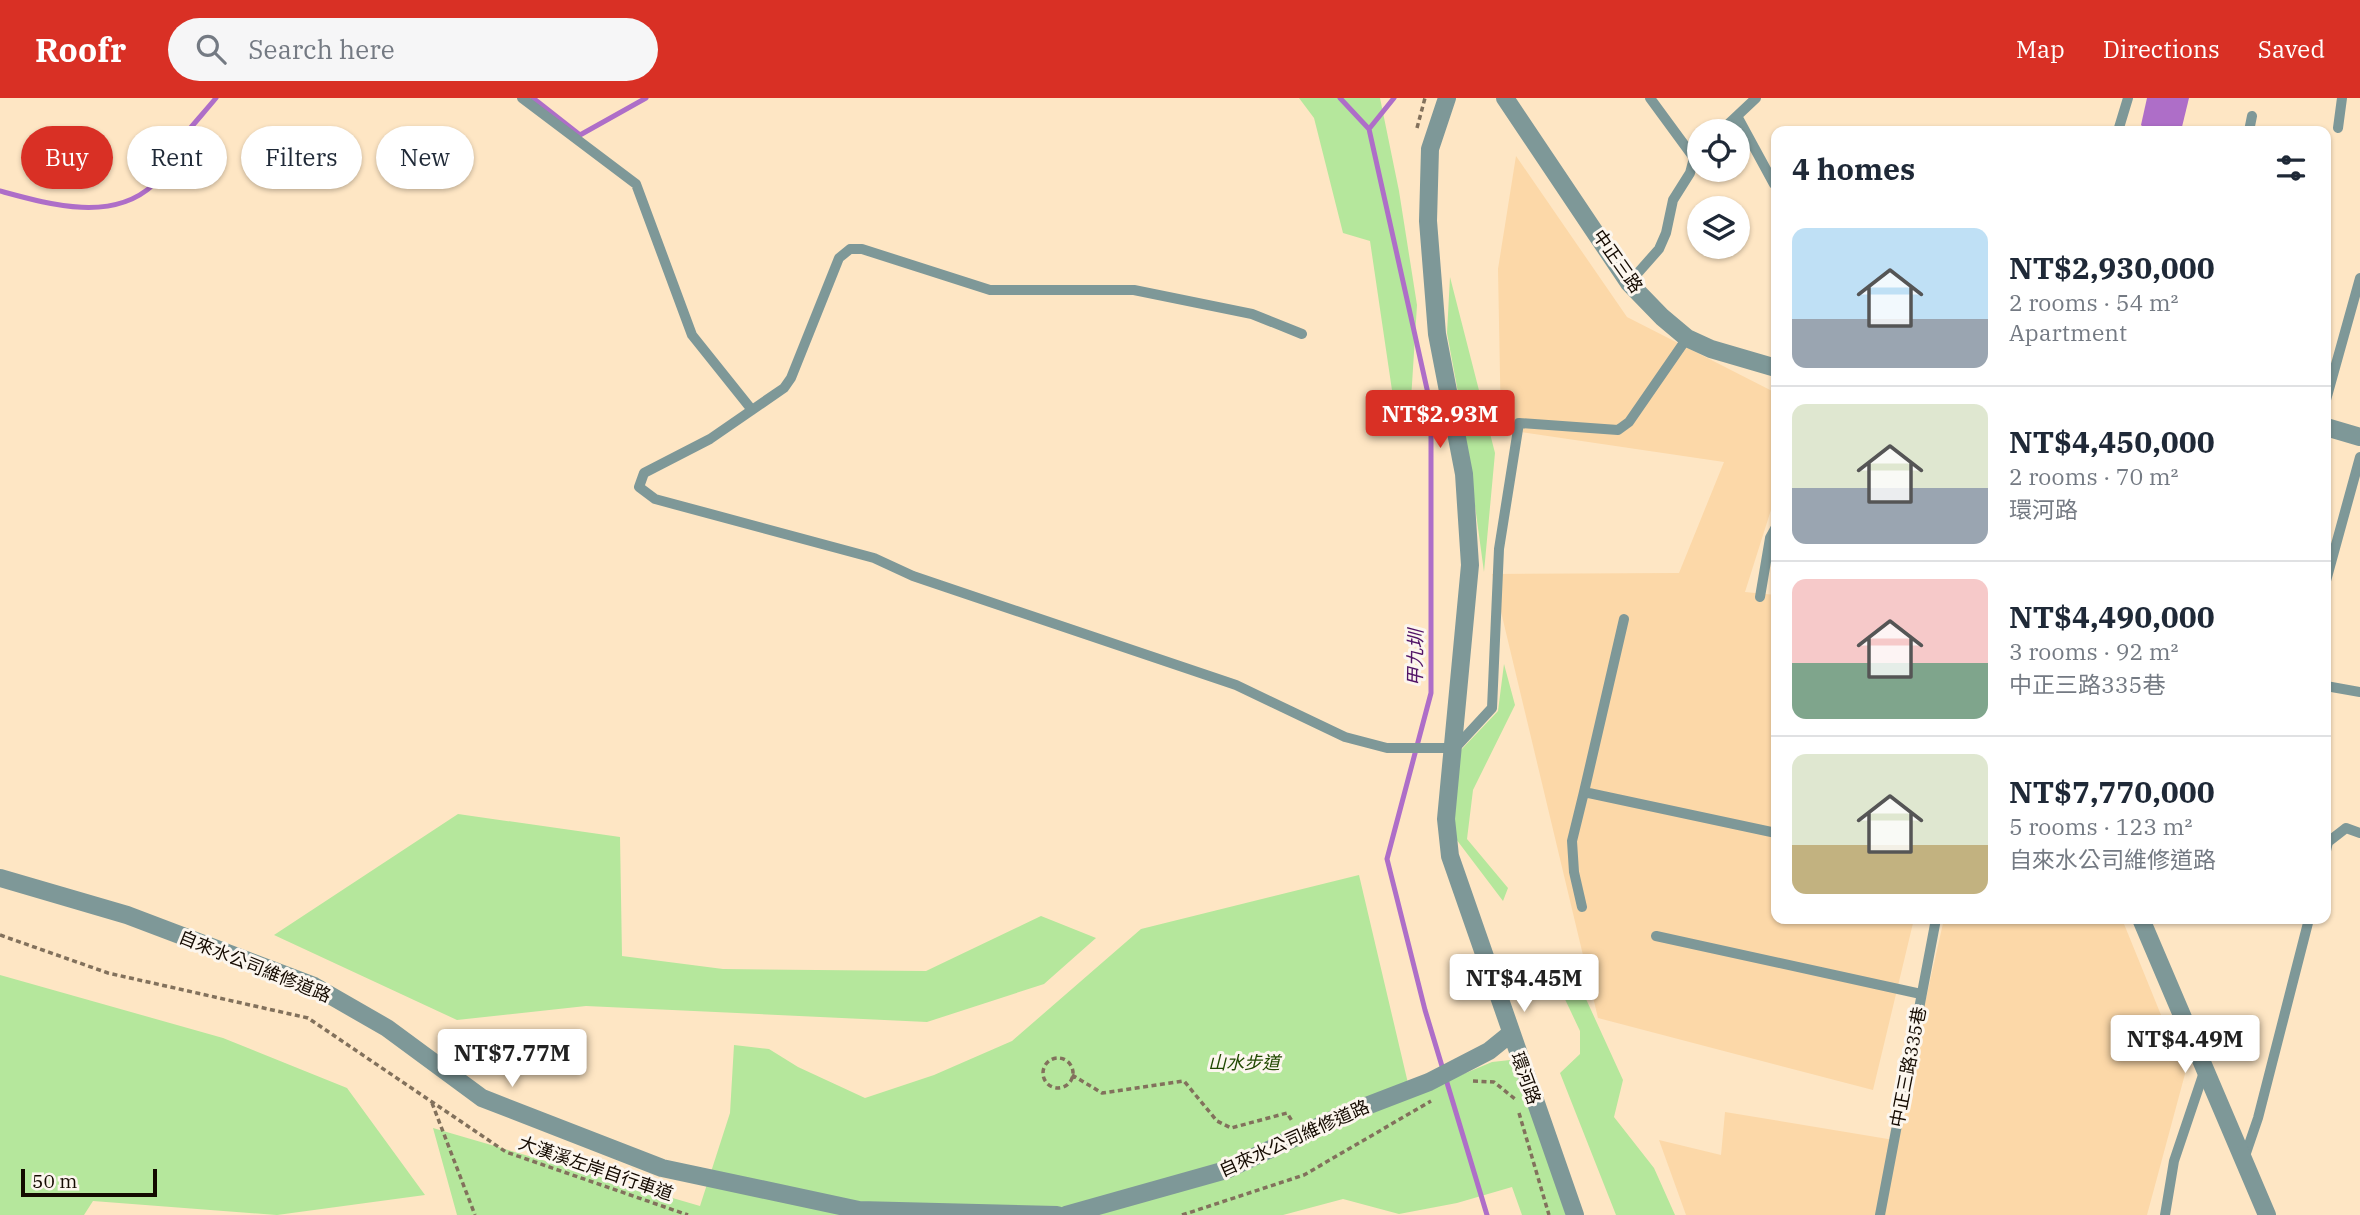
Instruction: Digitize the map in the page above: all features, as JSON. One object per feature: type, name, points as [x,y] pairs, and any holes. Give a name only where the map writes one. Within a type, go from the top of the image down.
[{"type":"street","name":"環河路","points":[[1447,98],[1430,149],[1429,221],[1437,334],[1464,474],[1471,565],[1447,819],[1450,856],[1575,1215]]},
{"type":"street","name":"中正三路","points":[[1505,98],[1629,283],[1687,338],[1711,349],[1771,367]]},
{"type":"street","points":[[2331,428],[2360,437]]},
{"type":"street","name":"自來水公司維修道路","points":[[0,878],[127,915],[314,986],[387,1028],[482,1098],[662,1168],[859,1210],[1057,1215]]},
{"type":"street","points":[[2143,924],[2267,1215]]},
{"type":"street","name":"自來水公司維修道路","points":[[1066,1215],[1227,1170],[1300,1135],[1432,1091],[1510,1034]]},
{"type":"lane","points":[[522,98],[636,184],[692,335],[752,410]]},
{"type":"lane","points":[[1650,98],[1687,143]]},
{"type":"lane","points":[[1734,119],[1756,98]]},
{"type":"lane","points":[[2119,126],[2127,98]]},
{"type":"lane","points":[[2337,128],[2342,98]]},
{"type":"lane","points":[[1737,116],[1771,178]]},
{"type":"lane","points":[[2250,126],[2252,116]]},
{"type":"lane","points":[[1629,283],[1659,249],[1667,233],[1673,200],[1687,178]]},
{"type":"lane","points":[[1302,334],[1252,314],[1134,290],[990,290],[862,249],[850,249],[839,258],[791,378],[774,398],[710,439],[644,473],[639,487],[644,493],[667,503],[874,558],[913,576],[1236,685],[1345,737],[1397,748],[1455,748],[1492,708],[1499,549],[1519,423],[1618,430],[1629,422],[1687,338]]},
{"type":"lane","points":[[2331,382],[2360,278]]},
{"type":"lane","points":[[2331,548],[2360,457]]},
{"type":"lane","points":[[1760,597],[1771,536]]},
{"type":"lane","points":[[1582,907],[1574,872],[1572,841],[1624,619]]},
{"type":"lane","points":[[2331,687],[2360,692]]},
{"type":"lane","points":[[1584,792],[1771,832]]},
{"type":"lane","points":[[2331,840],[2346,828],[2360,833]]},
{"type":"lane","name":"中正三路335巷","points":[[1880,1215],[1935,924]]},
{"type":"lane","points":[[2244,1160],[2258,1118],[2308,924]]},
{"type":"lane","points":[[1656,936],[1922,993]]},
{"type":"lane","points":[[2165,1215],[2174,1161],[2204,1072]]},
{"type":"path","points":[[1417,131],[1425,98]]},
{"type":"path","name":"大漢溪左岸自行車道","points":[[0,935],[108,973],[308,1018],[506,1152],[688,1215]]},
{"type":"path","points":[[1072,1075],[1067,1084],[1053,1086],[1045,1080],[1043,1070],[1051,1059],[1060,1058],[1068,1063],[1072,1075],[1102,1093],[1184,1082],[1217,1121],[1231,1128],[1287,1113],[1300,1135]]},
{"type":"path","points":[[1475,1080],[1493,1082],[1514,1096]]},
{"type":"path","points":[[1512,1087],[1549,1215]]},
{"type":"path","points":[[1182,1215],[1304,1175],[1432,1091]]},
{"type":"path","points":[[431,1102],[475,1215]]},
{"type":"shaded area","points":[[2147,98],[2189,98],[2182,126],[2141,125]]},
{"type":"shaded area","points":[[1516,156],[1627,317],[1771,390],[1771,510],[1745,592],[1771,595],[1771,924],[1913,924],[1873,1090],[1598,1018],[1492,574],[1679,573],[1724,462],[1501,429],[1498,269]]},
{"type":"shaded area","points":[[1943,924],[2124,924],[2185,1074],[2147,1215],[1686,1215],[1659,1140],[1721,1155],[1725,1112],[1894,1140]]},
{"type":"green space","points":[[1299,98],[1380,98],[1399,191],[1417,305],[1411,400],[1393,397],[1370,241],[1343,233],[1314,118]]},
{"type":"green space","points":[[1450,277],[1495,453],[1484,572],[1464,425],[1447,333]]},
{"type":"green space","points":[[1504,664],[1515,705],[1473,790],[1467,839],[1508,888],[1503,901],[1453,835],[1460,751],[1498,711]]},
{"type":"green space","points":[[458,814],[620,837],[622,956],[723,969],[926,971],[1041,916],[1096,938],[1044,984],[927,1022],[586,1006],[457,1020],[274,935]]},
{"type":"green space","name":"山水步道","points":[[1359,875],[1411,1096],[1492,1062],[1510,1060],[1519,1078],[1566,1215],[1522,1215],[1512,1187],[1457,1203],[1399,1214],[1343,1199],[1283,1215],[457,1215],[433,1128],[700,1206],[730,1113],[734,1045],[769,1049],[798,1067],[865,1098],[934,1075],[1012,1041],[1141,929]]},
{"type":"green space","points":[[1546,959],[1570,964],[1623,1080],[1614,1117],[1654,1168],[1675,1215],[1616,1215],[1560,1073],[1580,1054],[1580,1031]]},
{"type":"green space","points":[[0,975],[223,1038],[347,1088],[425,1195],[277,1215],[93,1201],[84,1215],[0,1215]]},
{"type":"waterway","points":[[0,191],[38,201],[79,207],[119,204],[137,197],[158,179],[188,131],[216,98]]},
{"type":"waterway","points":[[533,98],[580,135],[646,98]]},
{"type":"waterway","points":[[1340,98],[1369,129]]},
{"type":"waterway","name":"甲九圳","points":[[1394,98],[1369,129],[1431,407],[1431,693],[1387,859],[1425,1010],[1487,1215]]}]
